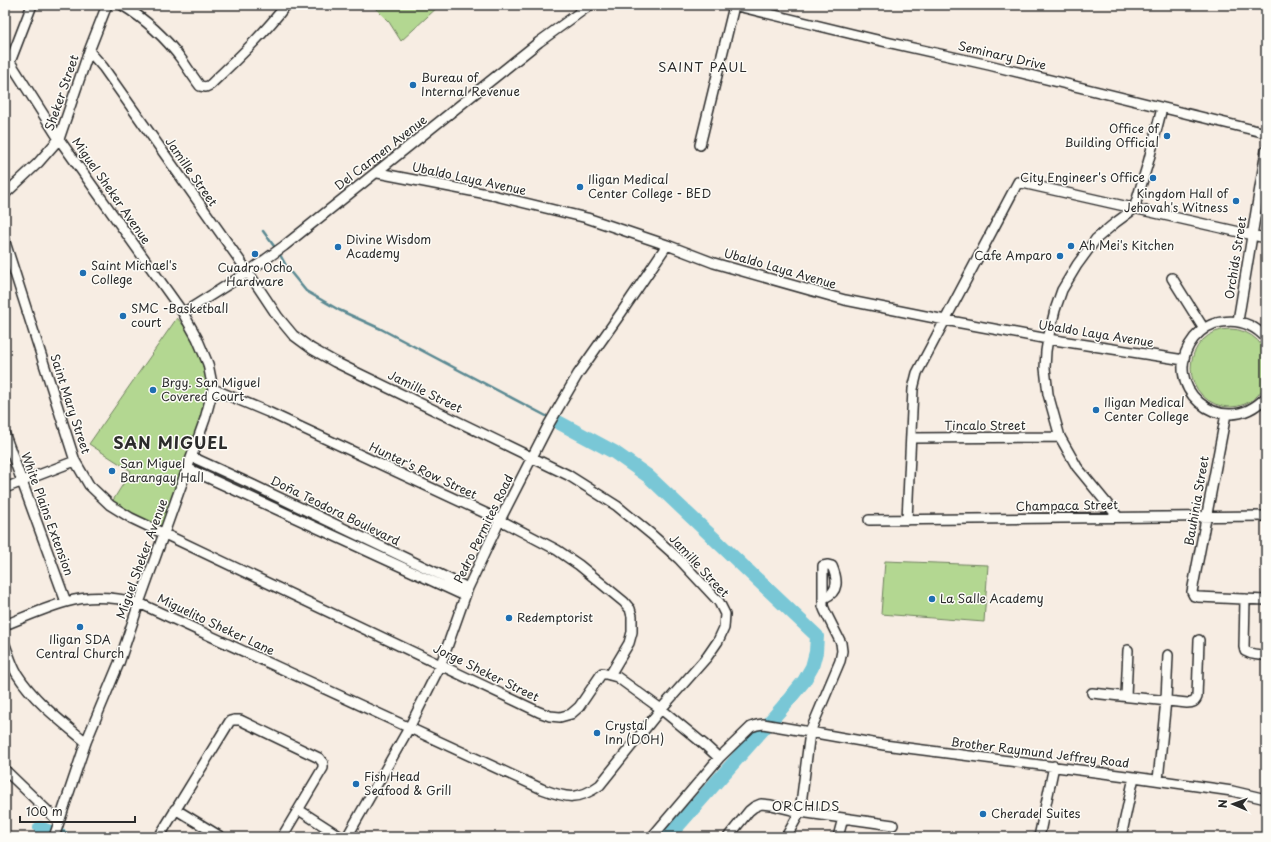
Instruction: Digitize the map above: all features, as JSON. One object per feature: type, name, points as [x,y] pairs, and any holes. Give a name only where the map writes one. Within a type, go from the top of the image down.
[{"type":"street","points":[[8,59],[32,5]]},
{"type":"street","name":"Sheker Street","points":[[5,194],[38,163],[59,139],[89,51],[107,5]]},
{"type":"street","points":[[122,5],[140,17],[160,34],[181,59],[200,86],[203,87],[210,85],[254,43],[286,5]]},
{"type":"street","name":"Del Carmen Avenue","points":[[183,313],[275,253],[539,42],[590,5]]},
{"type":"street","points":[[700,145],[734,5]]},
{"type":"street","name":"Seminary Drive","points":[[734,5],[873,39],[989,65],[1266,133]]},
{"type":"street","name":"Jamille Street","points":[[89,51],[103,67],[248,272],[278,317],[293,335],[312,349],[335,362],[568,475],[617,506],[680,560],[719,602],[725,614],[724,628],[718,641],[702,663],[660,709],[600,785],[590,792],[576,797],[562,796],[542,790],[410,728]]},
{"type":"street","name":"Miguel Sheker Avenue","points":[[8,59],[59,139],[183,313],[197,338],[208,364],[213,389],[205,419],[119,663],[86,742],[55,834]]},
{"type":"street","points":[[1118,517],[1077,467],[1060,437],[1047,387],[1045,368],[1048,339],[1055,310],[1062,290],[1077,264],[1096,239],[1134,209],[1148,163],[1162,108]]},
{"type":"street","name":"Orchids Street","points":[[1238,322],[1251,235],[1266,152]]},
{"type":"street","name":"Ubaldo Laya Avenue","points":[[378,172],[492,195],[587,218],[667,245],[714,263],[845,300],[1048,339],[1184,360]]},
{"type":"street","points":[[907,520],[913,389],[917,373],[1018,182],[1266,238]]},
{"type":"street","name":"Saint Mary Street","points":[[5,242],[75,461],[89,485],[110,506],[164,534]]},
{"type":"street","name":"Pedro Permites Road","points":[[347,837],[410,728],[440,664],[466,592],[500,520],[549,424],[578,374],[667,245]]},
{"type":"street","points":[[1172,278],[1204,329]]},
{"type":"street","points":[[1266,338],[1254,328],[1238,322],[1220,322],[1204,329],[1191,341],[1184,360],[1185,378],[1188,387],[1192,395],[1199,403],[1207,408],[1226,414],[1244,412],[1260,404],[1266,397]]},
{"type":"street","name":"Hunter's Row Street","points":[[213,389],[268,412],[500,520],[557,550],[579,565],[624,602],[630,609],[632,616],[632,632],[629,643],[610,675]]},
{"type":"street","name":"Bauhinia Street","points":[[1226,414],[1192,592],[1194,596],[1198,597],[1245,599]]},
{"type":"street","name":"White Plains Extension","points":[[5,435],[66,602]]},
{"type":"street","name":"Tincalo Street","points":[[911,438],[1060,437]]},
{"type":"street","name":"Doña Teodora Boulevard","points":[[192,456],[466,592]]},
{"type":"street","points":[[5,488],[75,461]]},
{"type":"street","name":"Doña Teodora Boulevard","points":[[188,468],[466,592]]},
{"type":"street","name":"Champaca Street","points":[[869,520],[1266,516]]},
{"type":"street","name":"Jorge Sheker Street","points":[[164,534],[440,664],[512,700],[550,716],[560,717],[571,714],[579,707],[602,673],[610,675]]},
{"type":"street","name":"Miguelito Sheker Lane","points":[[5,625],[66,602],[104,597],[122,598],[139,603],[410,728]]},
{"type":"street","points":[[786,837],[800,812],[810,732],[840,661],[842,651],[841,643],[825,611],[824,598]]},
{"type":"street","points":[[1266,600],[1245,599],[1244,647],[1245,651],[1249,653],[1266,655]]},
{"type":"street","points":[[1092,693],[1192,703],[1197,698],[1199,640]]},
{"type":"street","points":[[5,645],[16,673],[24,685],[59,720],[86,742]]},
{"type":"street","points":[[1126,696],[1128,650]]},
{"type":"street","points":[[1158,780],[1166,700],[1168,655]]},
{"type":"street","points":[[610,675],[617,677],[660,709],[719,758],[652,837]]},
{"type":"street","points":[[159,837],[230,721],[234,720],[240,720],[319,758],[322,761],[323,768],[282,837]]},
{"type":"street","name":"Brother Raymund Jeffrey Road","points":[[719,758],[751,727],[763,724],[884,745],[1134,776],[1232,791],[1266,799]]},
{"type":"street","points":[[1039,837],[1054,766]]},
{"type":"street","points":[[5,770],[59,822]]},
{"type":"street","points":[[1121,837],[1134,776]]},
{"type":"street","points":[[728,837],[749,811],[761,804],[800,812],[893,825]]},
{"type":"street","points":[[175,809],[221,837]]},
{"type":"street","points":[[299,810],[341,837]]},
{"type":"street","points":[[838,837],[844,818]]},
{"type":"green space","points":[[372,5],[440,5],[401,41],[389,22]]},
{"type":"green space","points":[[177,318],[187,329],[197,345],[203,361],[207,386],[206,403],[162,529],[112,502],[131,471],[89,444]]},
{"type":"green space","points":[[1230,329],[1245,332],[1258,340],[1266,353],[1269,368],[1266,383],[1258,396],[1245,404],[1230,407],[1215,404],[1202,396],[1194,383],[1191,368],[1194,353],[1202,340],[1215,332]]},
{"type":"green space","points":[[885,561],[988,565],[984,622],[881,614]]},
{"type":"waterway","points":[[263,231],[279,253],[288,269],[306,291],[339,310],[381,329],[550,418]]},
{"type":"waterway","points":[[556,421],[614,452],[648,476],[817,636],[816,652],[812,667],[804,681],[668,837]]},
{"type":"waterway","points":[[40,828],[63,837]]},
{"type":"place","name":"Bureau of Internal Revenue","points":[[413,85]]},
{"type":"place","name":"Office of Building Official","points":[[1167,136]]},
{"type":"place","name":"City Engineer's Office","points":[[1153,178]]},
{"type":"place","name":"Iligan Medical Center College - BED","points":[[580,187]]},
{"type":"place","name":"Kingdom Hall of Jehovah's Witness","points":[[1236,201]]},
{"type":"place","name":"Ah Mei's Kitchen","points":[[1071,246]]},
{"type":"place","name":"Divine Wisdom Academy","points":[[338,247]]},
{"type":"place","name":"Cuadro Ocho Hardware","points":[[255,254]]},
{"type":"place","name":"Cafe Amparo","points":[[1060,256]]},
{"type":"place","name":"Saint Michael's College","points":[[83,273]]},
{"type":"place","name":"SMC -Basketball court","points":[[123,316]]},
{"type":"place","name":"Brgy. San Miguel Covered Court","points":[[153,390]]},
{"type":"place","name":"Iligan Medical Center College","points":[[1096,410]]},
{"type":"place","name":"San Miguel Barangay Hall","points":[[112,471]]},
{"type":"place","name":"La Salle Academy","points":[[932,599]]},
{"type":"place","name":"Redemptorist","points":[[509,618]]},
{"type":"place","name":"Iligan SDA Central Church","points":[[80,627]]},
{"type":"place","name":"Crystal Inn (DOH)","points":[[597,733]]},
{"type":"place","name":"Fish Head Seafood & Grill","points":[[356,784]]},
{"type":"place","name":"Cheradel Suites","points":[[983,814]]},
{"type":"district","name":"SAINT PAUL","points":[[703,67]]},
{"type":"district","name":"SAN MIGUEL","points":[[171,443]]},
{"type":"district","name":"ORCHIDS","points":[[806,806]]}]
